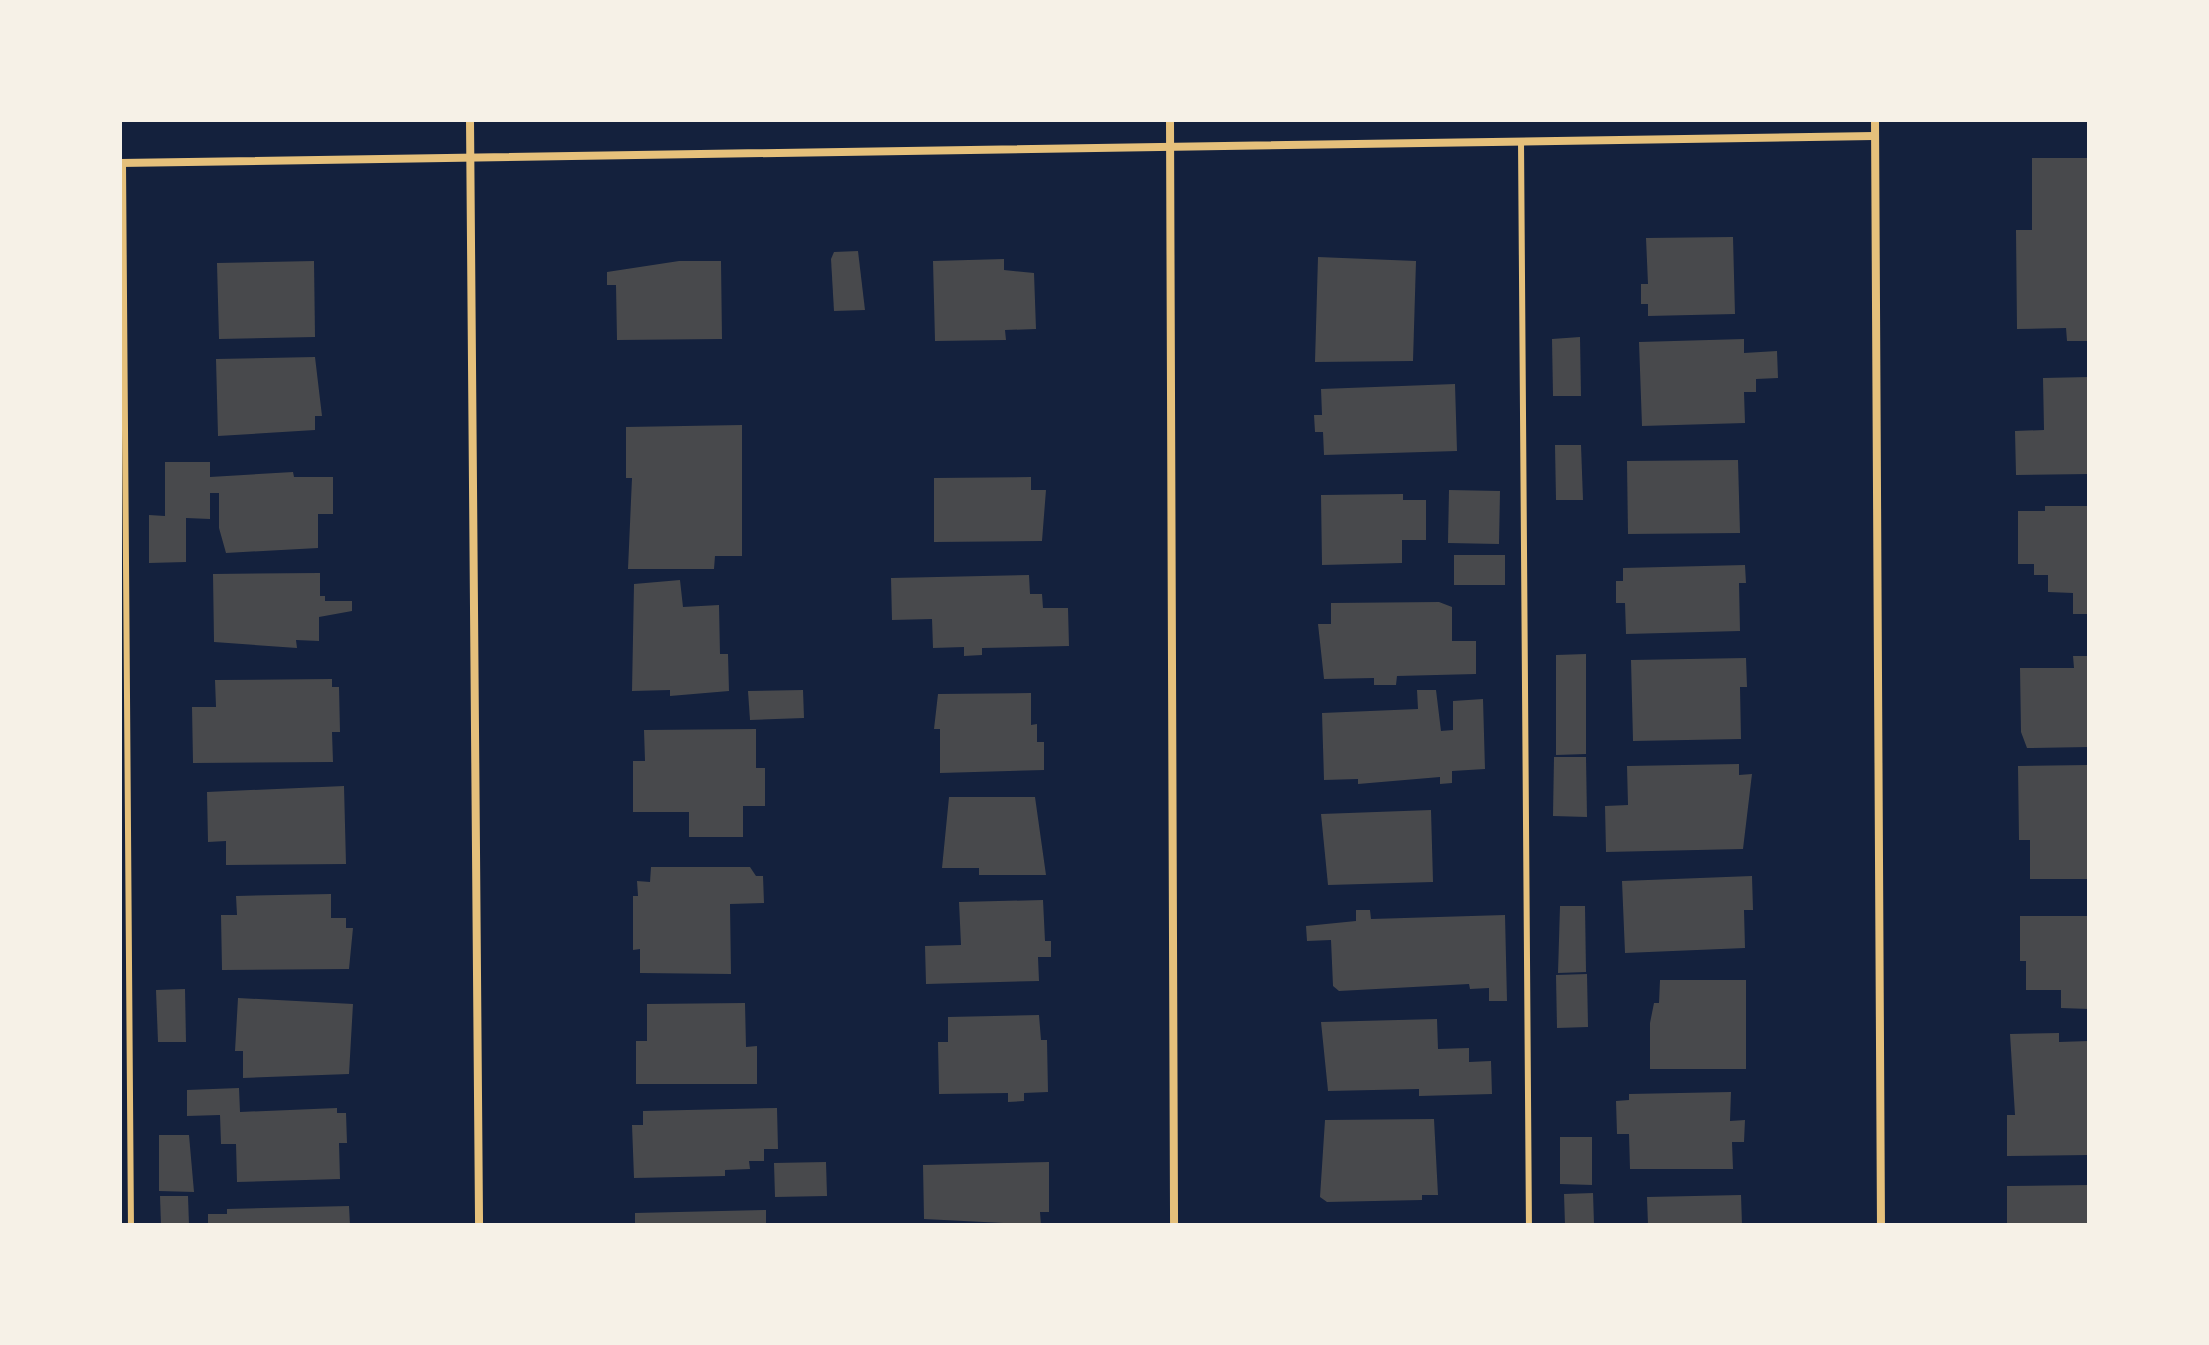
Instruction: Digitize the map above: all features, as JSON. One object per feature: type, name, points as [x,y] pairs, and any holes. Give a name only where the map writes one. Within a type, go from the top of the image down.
[{"type":"street","points":[[470,120],[479,1225]]},
{"type":"street","points":[[1170,120],[1174,1225]]},
{"type":"street","points":[[1875,120],[1881,1225]]},
{"type":"street","points":[[122,163],[1874,136]]},
{"type":"lane","points":[[1521,141],[1529,1225]]},
{"type":"lane","points":[[122,163],[131,1225]]},
{"type":"building","points":[[2032,158],[2089,158],[2089,341],[2067,341],[2066,328],[2017,329],[2016,230],[2032,230]]},
{"type":"building","points":[[1733,237],[1735,314],[1648,316],[1648,304],[1641,304],[1641,284],[1648,284],[1646,238]]},
{"type":"building","points":[[858,251],[865,310],[834,311],[831,259],[834,252]]},
{"type":"building","points":[[1318,257],[1416,261],[1413,361],[1315,362]]},
{"type":"building","points":[[1004,259],[1004,270],[1034,273],[1036,329],[1005,330],[1006,340],[935,341],[933,261]]},
{"type":"building","points":[[314,261],[315,337],[219,339],[217,263]]},
{"type":"building","points":[[679,261],[721,261],[722,339],[617,340],[616,285],[607,285],[607,272]]},
{"type":"building","points":[[1580,337],[1581,396],[1553,396],[1552,339]]},
{"type":"building","points":[[1744,339],[1744,353],[1777,351],[1778,378],[1756,379],[1756,392],[1744,392],[1745,423],[1642,426],[1639,342]]},
{"type":"building","points":[[315,357],[322,416],[315,416],[315,430],[218,436],[216,359]]},
{"type":"building","points":[[2089,377],[2089,474],[2016,475],[2015,431],[2044,430],[2043,378]]},
{"type":"building","points":[[1455,384],[1457,451],[1324,455],[1323,432],[1315,432],[1314,415],[1322,415],[1321,389]]},
{"type":"building","points":[[742,425],[742,556],[715,556],[714,569],[628,569],[632,478],[626,478],[626,427]]},
{"type":"building","points":[[1555,445],[1581,445],[1583,500],[1556,500]]},
{"type":"building","points":[[1738,460],[1740,533],[1628,534],[1627,461]]},
{"type":"building","points":[[165,462],[210,462],[210,477],[293,472],[294,477],[333,477],[333,514],[318,514],[318,548],[226,553],[219,528],[219,493],[210,493],[210,519],[186,518],[186,562],[149,563],[149,515],[165,516]]},
{"type":"building","points":[[1031,477],[1031,490],[1046,490],[1042,541],[934,542],[934,478]]},
{"type":"building","points":[[1449,490],[1500,491],[1499,544],[1448,543]]},
{"type":"building","points":[[1403,494],[1403,500],[1426,500],[1426,540],[1402,540],[1402,563],[1322,565],[1321,495]]},
{"type":"building","points":[[2045,506],[2089,506],[2089,614],[2073,614],[2073,593],[2048,592],[2048,575],[2034,575],[2034,564],[2018,564],[2018,511],[2045,511]]},
{"type":"building","points":[[1454,555],[1505,555],[1505,585],[1454,585]]},
{"type":"building","points":[[1745,565],[1746,583],[1739,583],[1740,631],[1626,634],[1625,603],[1616,603],[1616,581],[1623,581],[1623,568]]},
{"type":"building","points":[[320,573],[320,596],[325,596],[325,601],[352,601],[352,611],[319,617],[319,641],[296,640],[297,648],[214,642],[213,574]]},
{"type":"building","points":[[1029,575],[1030,594],[1042,594],[1043,608],[1068,608],[1069,646],[982,648],[982,655],[964,656],[964,647],[933,648],[932,619],[892,620],[891,578]]},
{"type":"building","points":[[680,580],[683,607],[719,605],[720,654],[728,654],[729,691],[670,696],[670,690],[632,691],[634,584]]},
{"type":"building","points":[[1439,602],[1452,607],[1452,641],[1476,641],[1476,674],[1397,676],[1396,685],[1374,685],[1374,678],[1324,679],[1318,624],[1331,624],[1331,603]]},
{"type":"building","points":[[1586,654],[1586,754],[1556,755],[1556,655]]},
{"type":"building","points":[[2073,656],[2089,656],[2089,747],[2027,748],[2021,732],[2020,668],[2074,668]]},
{"type":"building","points":[[1746,658],[1747,687],[1740,687],[1741,739],[1633,741],[1631,660]]},
{"type":"building","points":[[332,679],[332,687],[339,687],[340,732],[332,732],[333,762],[193,763],[192,707],[216,707],[215,680]]},
{"type":"building","points":[[803,690],[804,718],[750,720],[748,691]]},
{"type":"building","points":[[1417,690],[1436,690],[1441,731],[1453,730],[1453,701],[1483,699],[1485,769],[1452,771],[1452,783],[1440,784],[1440,777],[1358,784],[1358,779],[1324,780],[1322,713],[1418,709]]},
{"type":"building","points":[[1031,693],[1031,725],[1037,724],[1037,742],[1044,742],[1044,770],[940,773],[940,729],[934,729],[938,694]]},
{"type":"building","points":[[756,729],[756,768],[765,768],[765,806],[743,806],[743,837],[689,837],[689,812],[633,812],[633,761],[645,761],[644,730]]},
{"type":"building","points":[[1554,757],[1586,757],[1587,817],[1553,816]]},
{"type":"building","points":[[1739,764],[1739,775],[1752,774],[1743,849],[1606,852],[1605,806],[1628,805],[1627,766]]},
{"type":"building","points":[[2089,765],[2089,879],[2030,879],[2030,840],[2019,840],[2018,766]]},
{"type":"building","points":[[344,786],[346,864],[226,865],[226,841],[208,842],[207,792]]},
{"type":"building","points":[[949,797],[1035,797],[1046,875],[979,875],[979,868],[942,868]]},
{"type":"building","points":[[1431,810],[1433,882],[1328,885],[1321,814]]},
{"type":"building","points":[[651,867],[750,867],[756,876],[763,876],[764,903],[730,904],[731,974],[640,973],[640,949],[633,950],[633,896],[638,896],[637,881],[650,882]]},
{"type":"building","points":[[1752,876],[1753,910],[1744,910],[1745,948],[1625,953],[1622,881]]},
{"type":"building","points":[[331,894],[331,918],[346,918],[346,928],[353,928],[349,969],[222,970],[221,915],[237,915],[236,896]]},
{"type":"building","points":[[1043,900],[1045,941],[1051,941],[1051,957],[1038,957],[1039,981],[926,984],[925,946],[961,945],[959,902]]},
{"type":"building","points":[[1560,906],[1585,906],[1586,972],[1558,973]]},
{"type":"building","points":[[1356,910],[1370,910],[1371,919],[1505,915],[1507,1001],[1489,1001],[1489,988],[1470,989],[1469,984],[1339,991],[1333,986],[1331,940],[1307,941],[1306,926],[1356,921]]},
{"type":"building","points":[[2020,916],[2089,916],[2089,1009],[2061,1008],[2061,990],[2026,990],[2026,961],[2020,961]]},
{"type":"building","points":[[1587,974],[1588,1027],[1557,1028],[1556,975]]},
{"type":"building","points":[[1660,980],[1746,980],[1746,1069],[1650,1069],[1650,1023],[1654,1003],[1659,1003]]},
{"type":"building","points":[[185,989],[186,1042],[158,1042],[156,990]]},
{"type":"building","points":[[238,998],[353,1004],[349,1074],[243,1078],[243,1051],[235,1051]]},
{"type":"building","points":[[745,1003],[746,1047],[757,1046],[757,1084],[636,1084],[636,1041],[647,1041],[647,1004]]},
{"type":"building","points":[[1039,1015],[1041,1040],[1047,1040],[1048,1092],[1024,1093],[1024,1101],[1008,1102],[1008,1093],[939,1094],[938,1042],[948,1042],[948,1017]]},
{"type":"building","points":[[1437,1019],[1438,1049],[1469,1048],[1469,1062],[1491,1061],[1492,1094],[1419,1096],[1419,1089],[1328,1091],[1321,1022]]},
{"type":"building","points":[[2059,1033],[2059,1042],[2089,1041],[2089,1155],[2007,1156],[2007,1115],[2015,1115],[2010,1034]]},
{"type":"building","points":[[239,1088],[240,1112],[337,1108],[337,1113],[346,1113],[347,1143],[339,1143],[340,1179],[237,1182],[236,1144],[221,1144],[220,1115],[187,1116],[187,1090]]},
{"type":"building","points":[[1731,1092],[1730,1121],[1745,1120],[1744,1142],[1732,1142],[1733,1169],[1630,1169],[1629,1134],[1617,1134],[1616,1101],[1629,1100],[1629,1094]]},
{"type":"building","points":[[777,1108],[778,1149],[764,1149],[764,1161],[749,1161],[750,1169],[725,1170],[725,1176],[634,1178],[632,1125],[643,1125],[643,1111]]},
{"type":"building","points":[[1434,1119],[1438,1195],[1422,1195],[1422,1200],[1327,1202],[1320,1197],[1325,1120]]},
{"type":"building","points":[[159,1135],[189,1135],[194,1192],[159,1191]]},
{"type":"building","points":[[1560,1137],[1592,1137],[1592,1185],[1560,1184]]},
{"type":"building","points":[[826,1162],[827,1196],[775,1197],[774,1163]]},
{"type":"building","points":[[1049,1162],[1049,1212],[1040,1212],[1041,1225],[924,1219],[923,1165]]},
{"type":"building","points":[[2089,1185],[2089,1225],[2007,1225],[2007,1186]]},
{"type":"building","points":[[1593,1193],[1594,1225],[1565,1225],[1564,1194]]},
{"type":"building","points":[[1741,1195],[1742,1225],[1648,1225],[1647,1197]]},
{"type":"building","points":[[160,1196],[188,1196],[189,1225],[161,1225]]},
{"type":"building","points":[[349,1206],[350,1225],[208,1225],[208,1214],[227,1214],[227,1209]]},
{"type":"building","points":[[766,1210],[766,1225],[635,1225],[635,1213]]}]
